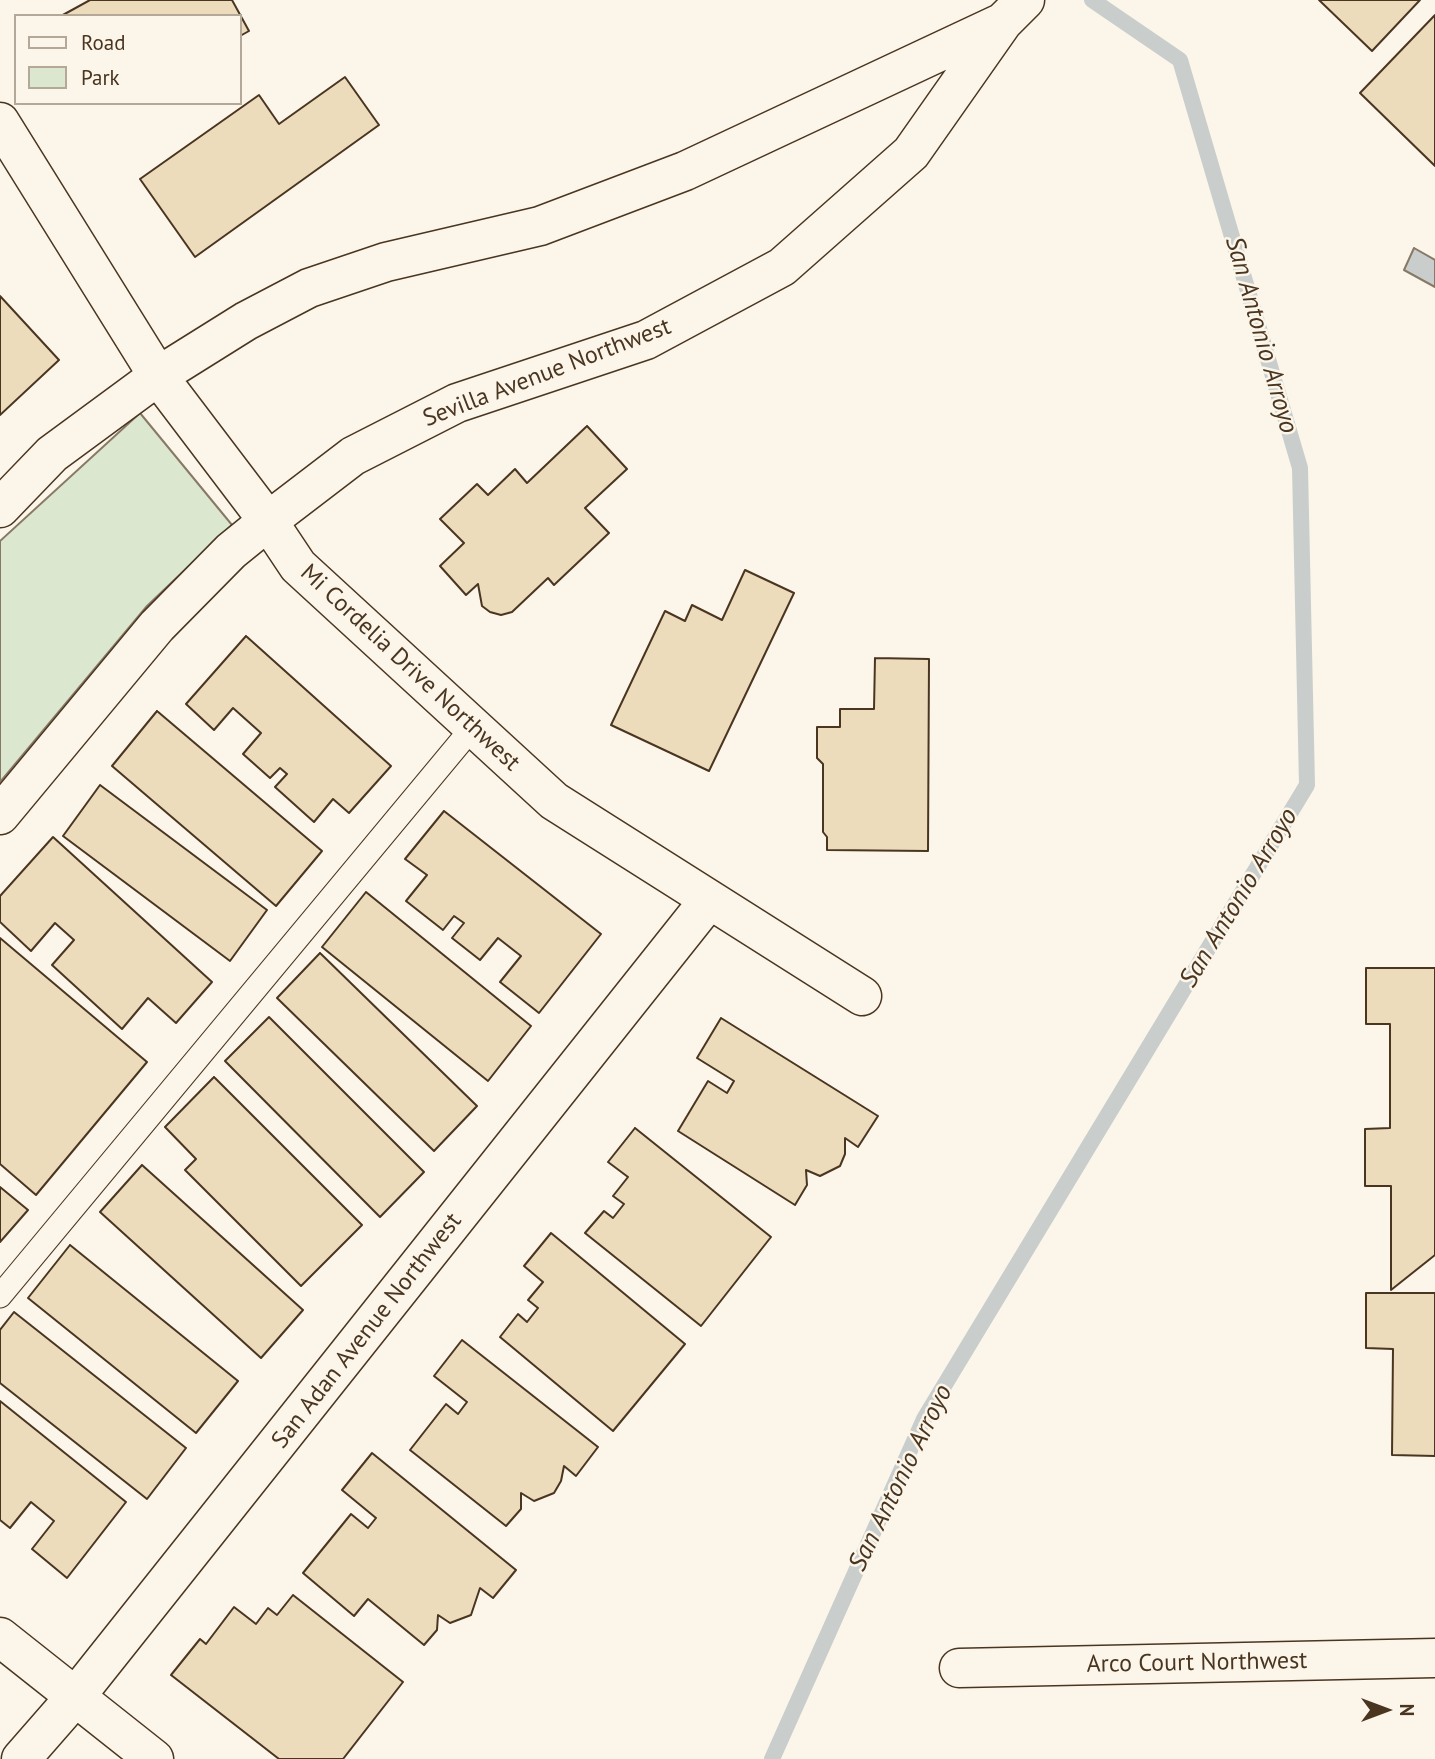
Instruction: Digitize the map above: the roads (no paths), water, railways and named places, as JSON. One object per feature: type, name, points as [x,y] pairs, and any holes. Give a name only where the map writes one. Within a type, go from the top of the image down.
[{"type":"street","name":"Sevilla Avenue Northwest","points":[[0,508],[52,454],[158,376],[246,321],[309,288],[386,262],[540,226],[685,171],[1014,11]]},
{"type":"street","name":"Sevilla Avenue Northwest","points":[[0,815],[157,626],[231,551],[268,521],[353,456],[457,403],[646,340],[782,267],[911,153],[1014,11]]},
{"type":"street","name":"Mi Cordelia Drive Northwest","points":[[0,122],[158,376],[268,521],[298,566],[554,801],[862,996]]},
{"type":"street","name":"San Adan Avenue Northwest","points":[[21,1759],[76,1696],[709,900]]},
{"type":"street","points":[[0,1637],[154,1759]]},
{"type":"street","name":"Arco Court Northwest","points":[[959,1668],[1435,1658]]},
{"type":"lane","points":[[0,1296],[473,727]]},
{"type":"waterway","name":"San Antonio Arroyo","points":[[772,1759],[924,1419],[1307,785],[1300,468],[1180,60],[1092,0]]}]
